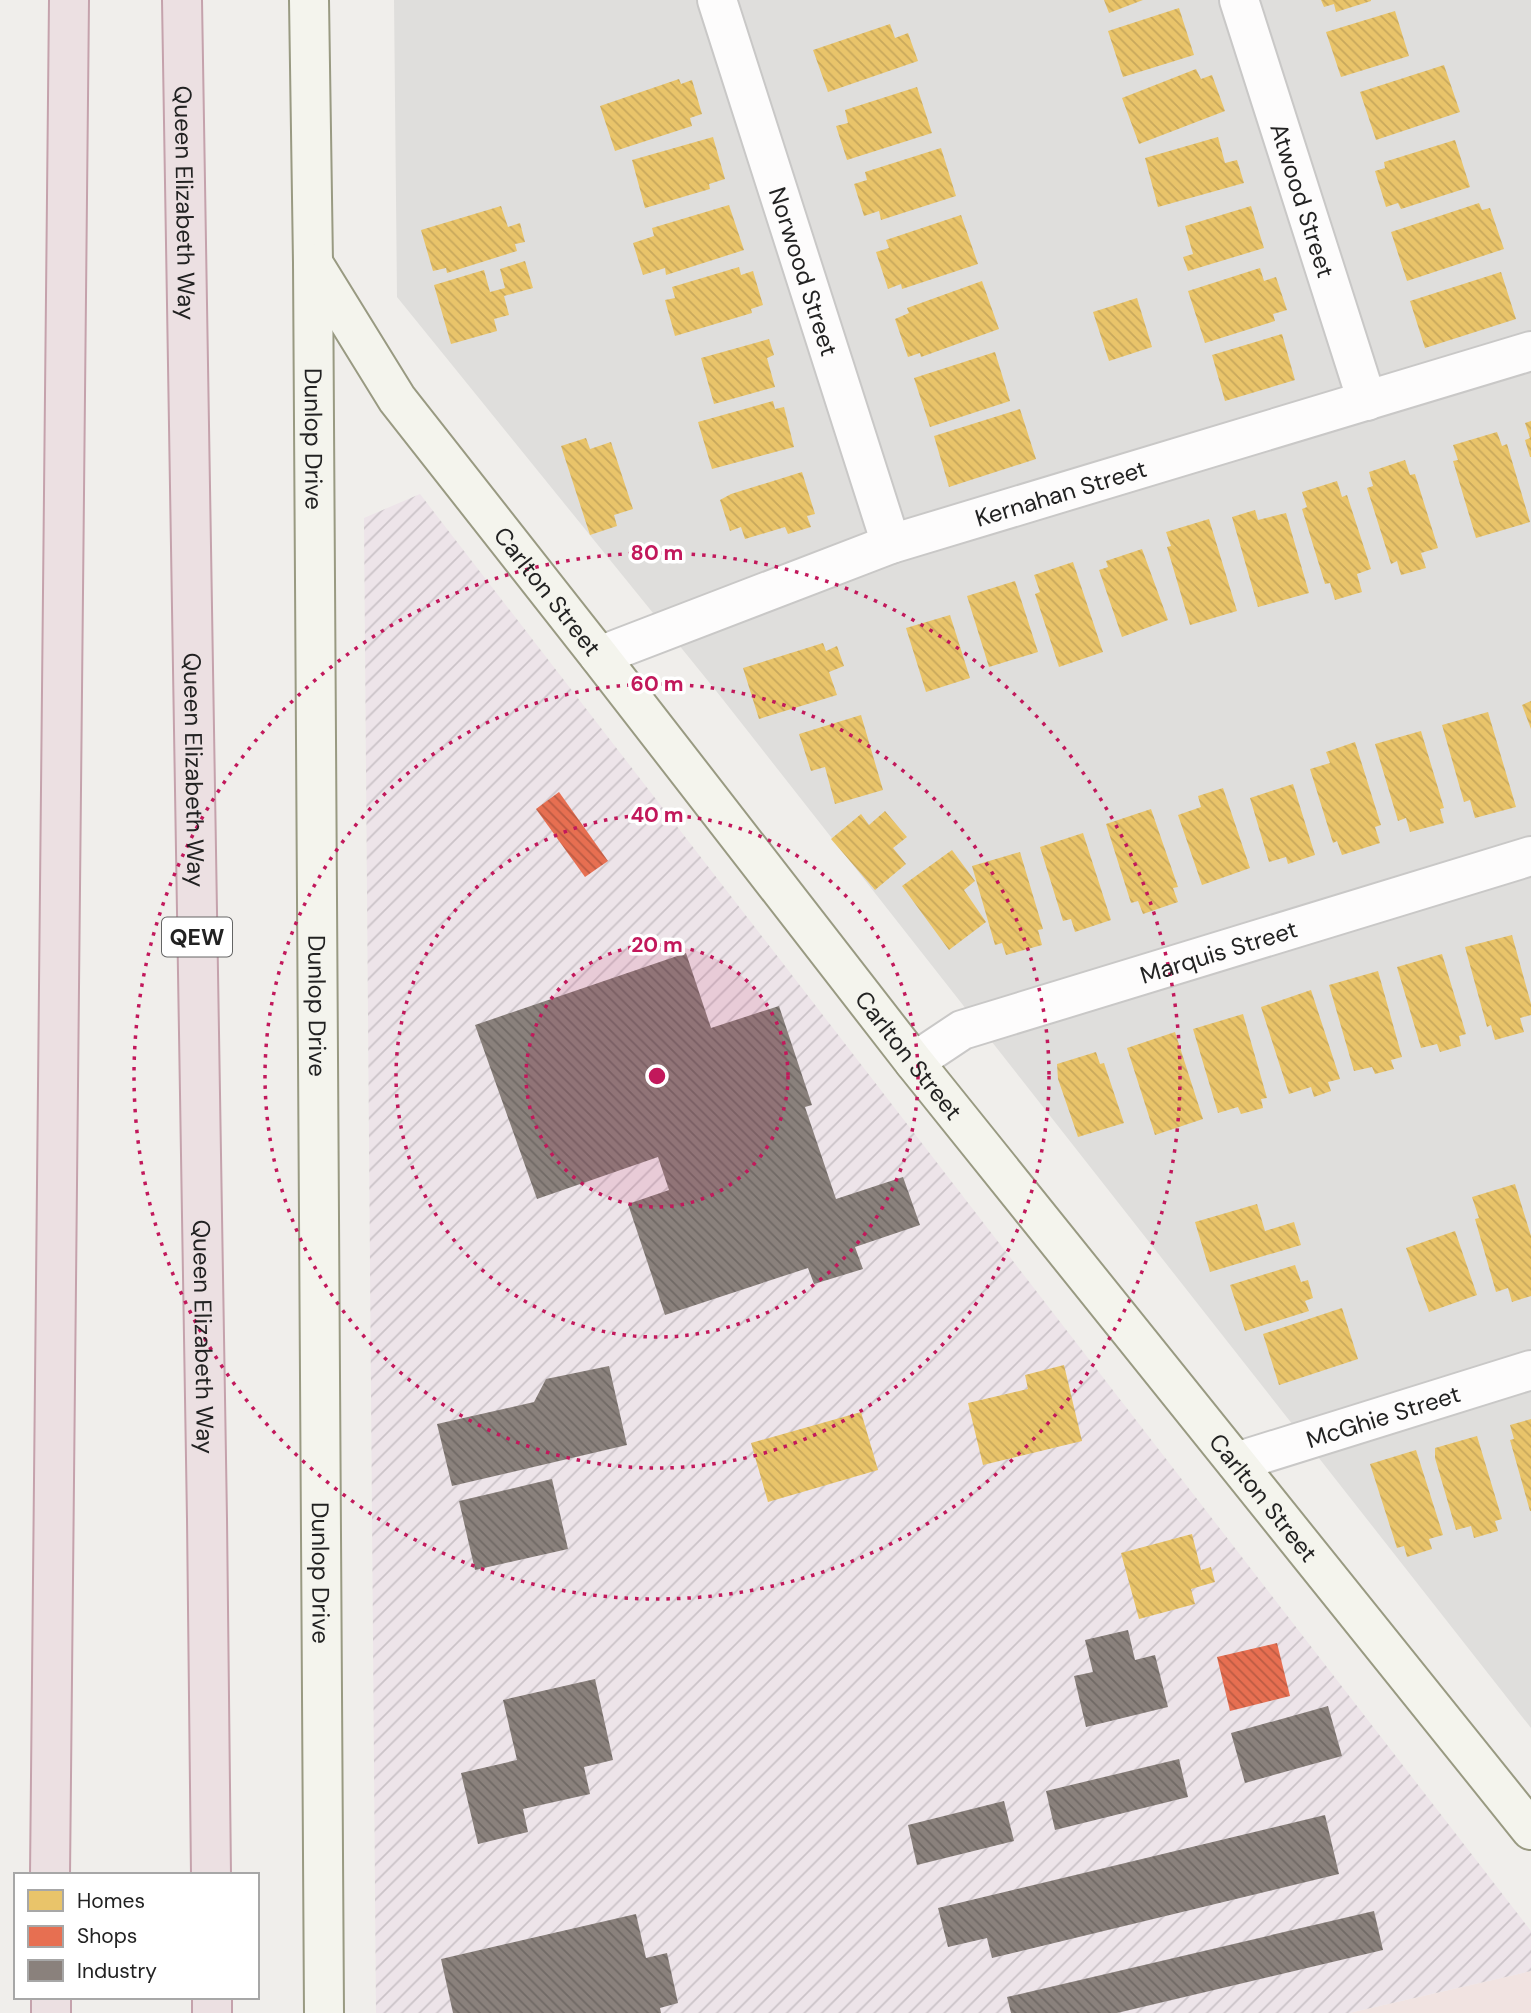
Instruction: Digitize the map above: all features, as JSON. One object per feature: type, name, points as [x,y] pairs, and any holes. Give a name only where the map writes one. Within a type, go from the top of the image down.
[{"type":"highway","points":[[50,1873],[69,0]]},
{"type":"highway","name":"Queen Elizabeth Way","points":[[182,0],[211,1873]]},
{"type":"main road","name":"Dunlop Drive","points":[[309,0],[324,2013]]},
{"type":"main road","name":"Carlton Street","points":[[313,263],[397,399],[914,1062],[1531,1830]]},
{"type":"street","name":"Norwood Street","points":[[717,0],[891,544]]},
{"type":"street","name":"Atwood Street","points":[[1239,0],[1367,401]]},
{"type":"street","name":"Kernahan Street","points":[[599,656],[891,544],[1531,351]]},
{"type":"street","name":"Marquis Street","points":[[914,1062],[962,1030],[1531,856]]},
{"type":"street","name":"McGhie Street","points":[[1236,1462],[1531,1370]]},
{"type":"shaded area","points":[[394,0],[1531,0],[1531,1728],[717,692],[397,297]]},
{"type":"shaded area","points":[[420,494],[1531,1931],[1531,1971],[1349,2013],[376,2013],[364,518]]},
{"type":"shaded area","points":[[1531,1971],[1531,2013],[1349,2013]]},
{"type":"building: Homes","points":[[1104,0],[1143,0],[1109,13]]},
{"type":"building: Homes","points":[[1321,0],[1371,1],[1336,12],[1334,4],[1324,7]]},
{"type":"building: Homes","points":[[1179,8],[1194,55],[1123,77],[1108,31]]},
{"type":"building: Homes","points":[[1395,11],[1409,56],[1341,77],[1326,32]]},
{"type":"building: Homes","points":[[890,24],[895,38],[908,33],[918,61],[828,92],[813,50]]},
{"type":"building: Homes","points":[[1444,65],[1460,112],[1376,140],[1360,92]]},
{"type":"building: Homes","points":[[1196,69],[1201,79],[1212,75],[1225,111],[1139,144],[1122,98]]},
{"type":"building: Homes","points":[[679,79],[681,84],[692,80],[702,114],[690,118],[692,126],[615,151],[600,106]]},
{"type":"building: Homes","points":[[917,87],[932,133],[847,160],[836,126],[848,123],[845,110]]},
{"type":"building: Homes","points":[[713,137],[725,179],[709,184],[710,189],[645,208],[632,160]]},
{"type":"building: Homes","points":[[1218,137],[1225,163],[1237,160],[1244,183],[1158,207],[1145,158]]},
{"type":"building: Homes","points":[[1455,140],[1470,187],[1401,209],[1398,203],[1386,207],[1375,171],[1385,168],[1384,162]]},
{"type":"building: Homes","points":[[941,148],[956,196],[881,220],[879,211],[864,216],[854,184],[867,180],[865,172]]},
{"type":"building: Homes","points":[[1479,203],[1482,210],[1490,208],[1504,249],[1407,281],[1391,232]]},
{"type":"building: Homes","points":[[729,205],[744,250],[666,275],[665,268],[643,275],[633,243],[654,236],[652,228]]},
{"type":"building: Homes","points":[[501,206],[508,227],[520,223],[525,242],[515,244],[517,251],[447,273],[446,268],[433,271],[421,230]]},
{"type":"building: Homes","points":[[1251,206],[1264,248],[1188,271],[1183,257],[1193,254],[1185,226]]},
{"type":"building: Homes","points":[[961,215],[978,264],[902,289],[901,284],[888,289],[876,252],[889,248],[886,240]]},
{"type":"building: Homes","points":[[525,261],[533,288],[504,296],[509,315],[494,319],[497,331],[451,344],[434,285],[484,270],[490,292],[505,288],[500,269]]},
{"type":"building: Homes","points":[[739,267],[741,275],[753,271],[763,305],[751,309],[752,313],[675,336],[665,300],[675,298],[672,287]]},
{"type":"building: Homes","points":[[1260,268],[1264,281],[1276,277],[1287,310],[1273,314],[1275,321],[1205,343],[1188,291]]},
{"type":"building: Homes","points":[[1501,272],[1516,319],[1425,348],[1410,301]]},
{"type":"building: Homes","points":[[982,281],[999,329],[921,357],[920,353],[908,357],[895,319],[909,313],[907,308]]},
{"type":"building: Homes","points":[[1137,298],[1152,347],[1109,361],[1093,312]]},
{"type":"building: Homes","points":[[1282,334],[1295,380],[1225,401],[1212,355]]},
{"type":"building: Homes","points":[[769,339],[774,355],[767,358],[775,387],[714,404],[701,358]]},
{"type":"building: Homes","points":[[995,352],[1010,401],[930,427],[914,378]]},
{"type":"building: Homes","points":[[773,401],[775,409],[784,407],[794,447],[712,469],[698,422]]},
{"type":"building: Homes","points":[[1020,409],[1036,459],[949,487],[934,436]]},
{"type":"building: Homes","points":[[1531,421],[1530,457],[1525,440],[1530,438],[1525,423]]},
{"type":"building: Homes","points":[[1497,432],[1502,446],[1507,444],[1530,522],[1476,538],[1453,461],[1458,460],[1453,445]]},
{"type":"building: Homes","points":[[586,438],[590,449],[611,442],[633,509],[614,515],[617,526],[590,535],[561,446]]},
{"type":"building: Homes","points":[[1405,460],[1410,475],[1415,474],[1438,548],[1421,553],[1426,568],[1401,575],[1397,561],[1391,564],[1367,488],[1373,486],[1369,472]]},
{"type":"building: Homes","points":[[802,472],[815,514],[807,516],[811,527],[788,534],[785,527],[745,539],[741,527],[730,531],[720,500],[731,494]]},
{"type":"building: Homes","points":[[1337,481],[1342,497],[1347,495],[1371,569],[1357,574],[1362,592],[1335,600],[1330,583],[1325,584],[1302,509],[1307,507],[1302,492]]},
{"type":"building: Homes","points":[[1255,510],[1258,520],[1286,513],[1309,593],[1258,607],[1232,517]]},
{"type":"building: Homes","points":[[1209,519],[1237,611],[1190,625],[1167,547],[1171,546],[1166,532]]},
{"type":"building: Homes","points":[[1142,549],[1168,620],[1122,637],[1099,570],[1108,567],[1106,561]]},
{"type":"building: Homes","points":[[1073,562],[1103,652],[1059,667],[1035,594],[1040,592],[1034,575]]},
{"type":"building: Homes","points":[[1015,581],[1038,652],[989,667],[967,596]]},
{"type":"building: Homes","points":[[950,615],[970,678],[926,692],[906,628]]},
{"type":"building: Homes","points":[[823,643],[826,651],[837,646],[844,666],[829,672],[837,695],[759,719],[743,668]]},
{"type":"building: Homes","points":[[1531,701],[1531,729],[1522,705]]},
{"type":"building: Homes","points":[[1488,712],[1516,807],[1475,818],[1470,800],[1464,802],[1442,725]]},
{"type":"building: Homes","points":[[861,715],[883,790],[835,804],[825,767],[811,771],[799,734]]},
{"type":"building: Homes","points":[[1421,731],[1444,808],[1440,809],[1444,823],[1410,832],[1406,818],[1398,821],[1375,744]]},
{"type":"building: Homes","points":[[1355,742],[1381,825],[1375,827],[1380,843],[1342,855],[1337,841],[1333,843],[1310,769],[1330,763],[1326,752]]},
{"type":"building: Homes","points":[[1293,784],[1315,855],[1288,864],[1286,857],[1269,862],[1250,798]]},
{"type":"building: Homes","points":[[1223,788],[1250,868],[1202,885],[1178,815],[1201,807],[1198,796]]},
{"type":"building: Homes","points":[[1151,809],[1178,887],[1173,888],[1178,902],[1143,914],[1138,901],[1131,903],[1106,824]]},
{"type":"building: Homes","points":[[885,811],[907,837],[893,848],[906,864],[875,890],[831,839],[861,814],[869,825]]},
{"type":"building: Homes","points":[[1083,833],[1111,920],[1075,932],[1071,919],[1063,921],[1040,847]]},
{"type":"building: Homes","points":[[952,850],[975,881],[964,890],[986,922],[949,950],[902,886]]},
{"type":"building: Homes","points":[[1020,852],[1043,929],[1038,930],[1042,945],[1006,955],[1002,943],[995,945],[972,866]]},
{"type":"building: Homes","points":[[1512,935],[1531,1004],[1531,1015],[1520,1018],[1524,1032],[1495,1040],[1491,1025],[1487,1027],[1465,947]]},
{"type":"building: Homes","points":[[1442,954],[1466,1034],[1459,1036],[1461,1046],[1440,1052],[1437,1044],[1421,1048],[1397,967]]},
{"type":"building: Homes","points":[[1378,971],[1402,1057],[1391,1060],[1394,1069],[1375,1074],[1372,1067],[1354,1071],[1329,985]]},
{"type":"building: Homes","points":[[1311,990],[1340,1079],[1328,1082],[1331,1091],[1314,1097],[1311,1087],[1289,1094],[1261,1007]]},
{"type":"building: Homes","points":[[1243,1014],[1267,1098],[1261,1099],[1263,1108],[1241,1114],[1238,1107],[1218,1113],[1193,1029]]},
{"type":"building: Homes","points":[[1175,1032],[1203,1119],[1155,1135],[1127,1048]]},
{"type":"building: Homes","points":[[1096,1052],[1100,1064],[1104,1063],[1124,1123],[1078,1137],[1058,1079],[1057,1064]]},
{"type":"building: Homes","points":[[1515,1184],[1531,1236],[1531,1296],[1512,1302],[1508,1288],[1496,1292],[1475,1219],[1479,1218],[1472,1197]]},
{"type":"building: Homes","points":[[1257,1204],[1265,1231],[1294,1222],[1301,1245],[1210,1272],[1195,1222]]},
{"type":"building: Homes","points":[[1455,1231],[1477,1295],[1429,1312],[1406,1248]]},
{"type":"building: Homes","points":[[1295,1265],[1301,1282],[1308,1280],[1313,1298],[1305,1301],[1309,1311],[1245,1331],[1230,1285]]},
{"type":"building: Homes","points":[[1342,1308],[1358,1359],[1279,1385],[1263,1334]]},
{"type":"building: Homes","points":[[1064,1365],[1082,1441],[983,1465],[968,1403],[1028,1389],[1025,1375]]},
{"type":"building: Homes","points":[[861,1412],[878,1470],[768,1502],[751,1443]]},
{"type":"building: Homes","points":[[1531,1419],[1530,1511],[1510,1440],[1514,1439],[1510,1425]]},
{"type":"building: Homes","points":[[1477,1436],[1502,1519],[1495,1521],[1498,1531],[1474,1538],[1471,1526],[1456,1530],[1435,1458],[1435,1448]]},
{"type":"building: Homes","points":[[1416,1450],[1443,1535],[1429,1539],[1432,1549],[1407,1557],[1404,1546],[1397,1548],[1370,1464]]},
{"type":"building: Homes","points":[[1192,1534],[1201,1570],[1211,1567],[1215,1582],[1191,1589],[1195,1604],[1139,1619],[1121,1553]]},
{"type":"building: Shops","points":[[559,792],[608,861],[585,877],[536,809]]},
{"type":"building: Shops","points":[[1277,1643],[1290,1696],[1230,1711],[1217,1657]]},
{"type":"building: Industry","points":[[686,953],[711,1028],[779,1006],[812,1105],[805,1107],[836,1199],[903,1177],[920,1225],[855,1247],[863,1269],[814,1284],[808,1268],[665,1315],[628,1204],[669,1190],[658,1157],[537,1199],[475,1025]]},
{"type":"building: Industry","points":[[609,1366],[627,1445],[452,1486],[437,1424],[534,1402],[546,1379]]},
{"type":"building: Industry","points":[[552,1479],[568,1549],[475,1570],[459,1501]]},
{"type":"building: Industry","points":[[1128,1630],[1135,1660],[1155,1655],[1168,1707],[1086,1727],[1074,1676],[1093,1672],[1085,1640]]},
{"type":"building: Industry","points":[[595,1679],[613,1760],[584,1767],[590,1794],[523,1809],[528,1832],[478,1844],[461,1773],[517,1760],[503,1700]]},
{"type":"building: Industry","points":[[1328,1706],[1342,1756],[1245,1783],[1231,1733]]},
{"type":"building: Industry","points":[[1179,1759],[1188,1797],[1055,1830],[1046,1791]]},
{"type":"building: Industry","points":[[1004,1801],[1014,1841],[917,1865],[908,1825]]},
{"type":"building: Industry","points":[[1325,1815],[1339,1874],[992,1958],[987,1938],[948,1947],[938,1908]]},
{"type":"building: Industry","points":[[1374,1911],[1383,1950],[1117,2013],[1011,2013],[1007,1997]]},
{"type":"building: Industry","points":[[636,1914],[646,1958],[667,1953],[678,2003],[660,2008],[661,2013],[453,2013],[441,1959]]}]
